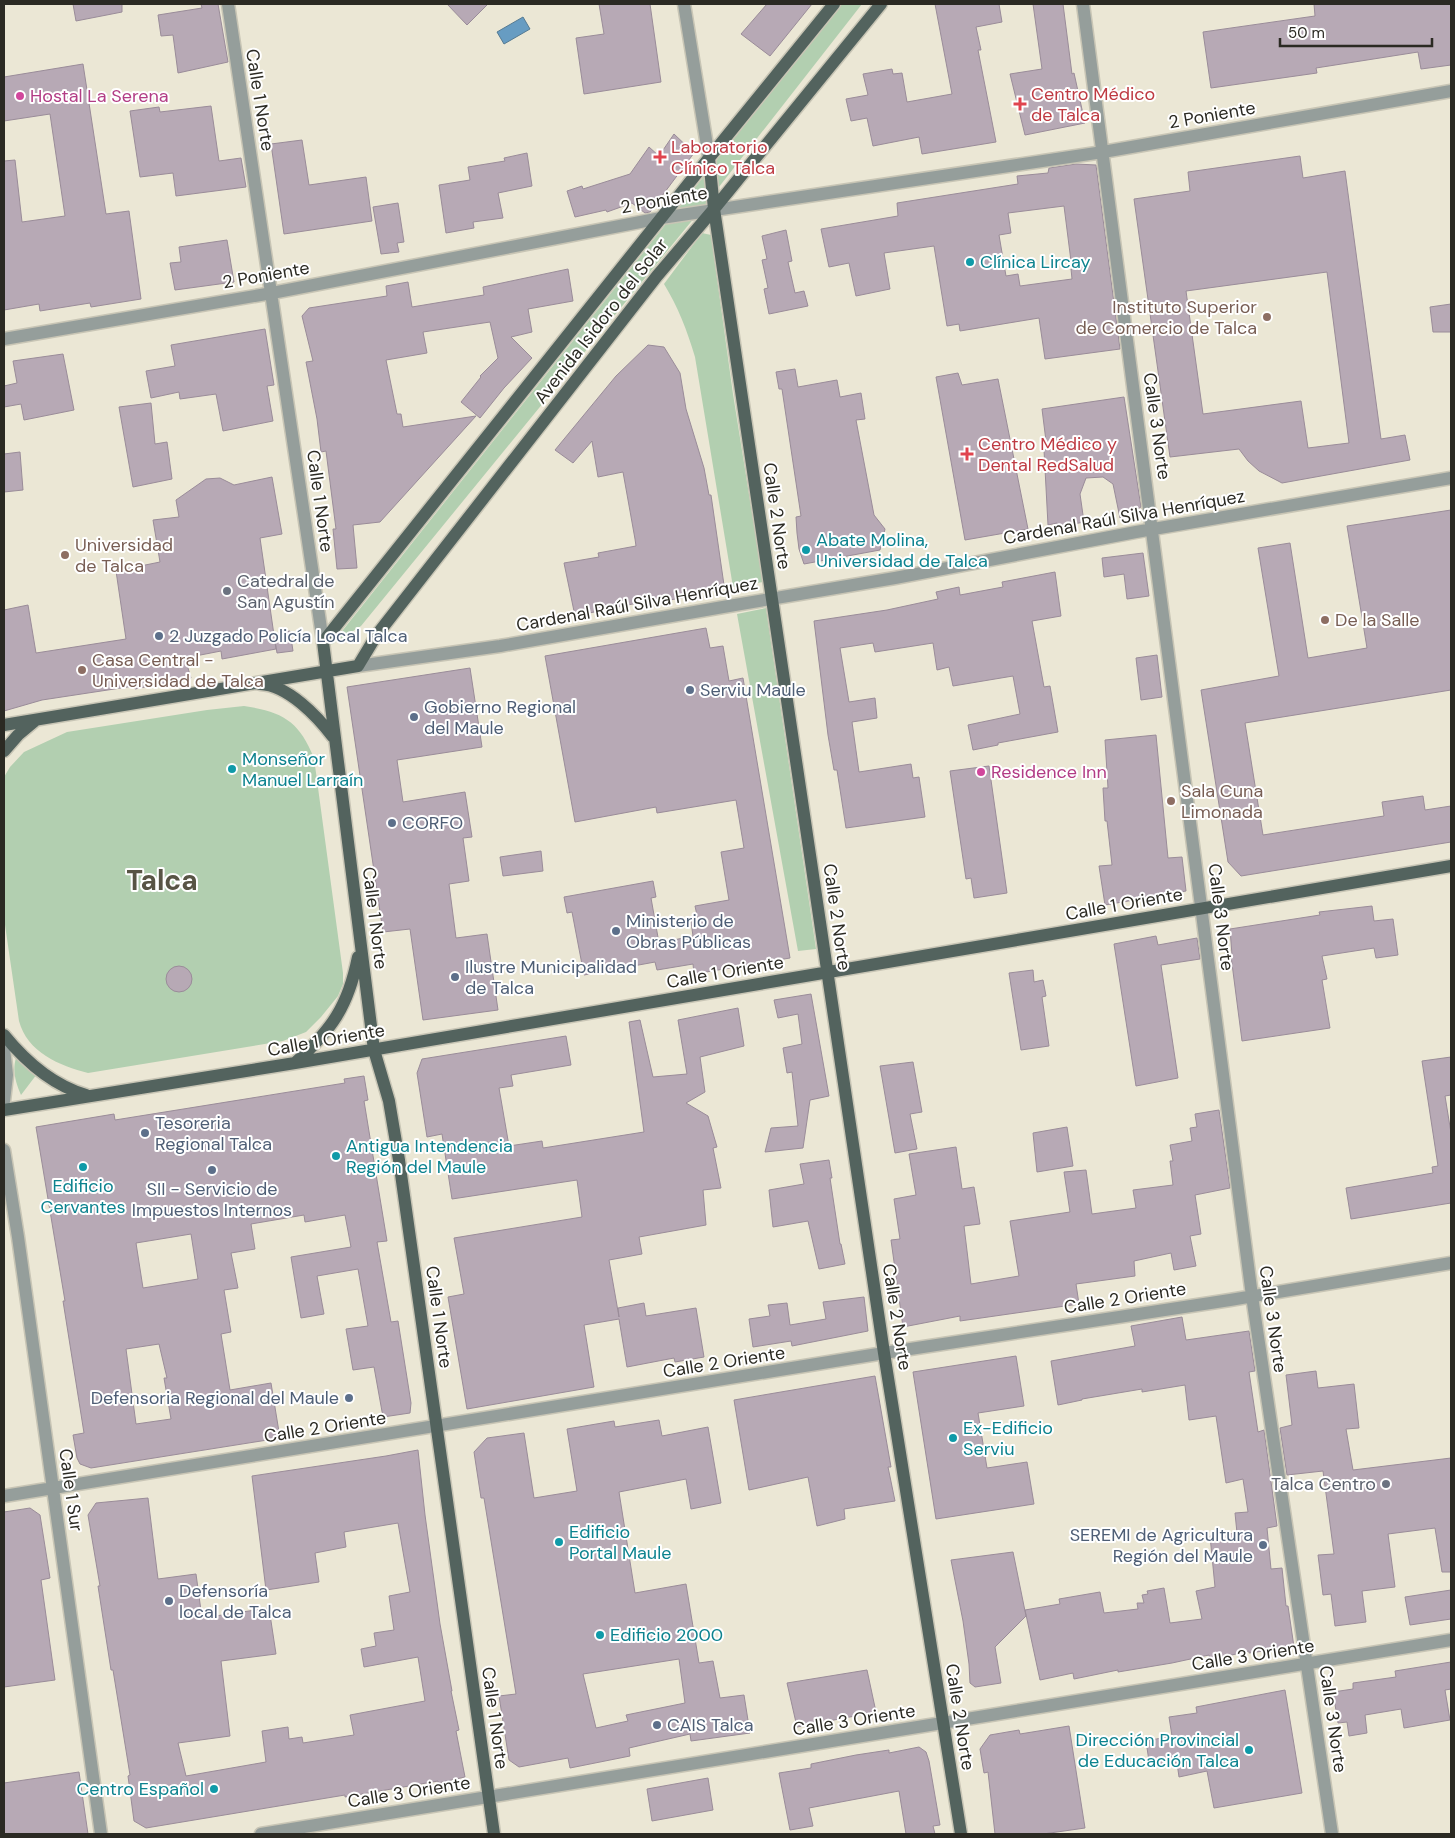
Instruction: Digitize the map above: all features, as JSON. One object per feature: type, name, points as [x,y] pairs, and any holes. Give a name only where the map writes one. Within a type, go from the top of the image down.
[{"type":"main road","name":"Avenida Isidoro del Solar","points":[[323,642],[834,4]]},
{"type":"main road","name":"Avenida Isidoro del Solar","points":[[358,666],[382,628],[657,276],[881,4]]},
{"type":"main road","name":"Calle 2 Norte","points":[[709,158],[714,209],[884,1353],[961,1834]]},
{"type":"main road","name":"Calle 1 Norte","points":[[323,642],[374,1050],[389,1101],[438,1426],[494,1834]]},
{"type":"main road","name":"Cardenal Raúl Silva Henríquez","points":[[4,725],[358,666]]},
{"type":"main road","points":[[250,684],[266,684],[298,701],[317,718],[334,738]]},
{"type":"main road","points":[[4,751],[18,735],[36,720]]},
{"type":"main road","name":"Calle 1 Oriente","points":[[4,1110],[374,1050],[1451,866]]},
{"type":"main road","points":[[295,1063],[317,1043],[336,1020],[348,997],[355,974],[360,946]]},
{"type":"main road","points":[[4,1035],[30,1064],[62,1086],[88,1096]]},
{"type":"street","name":"Calle 1 Norte","points":[[228,4],[323,642]]},
{"type":"street","name":"Calle 2 Norte","points":[[684,4],[709,158]]},
{"type":"street","name":"Calle 3 Norte","points":[[1083,4],[1252,1296],[1332,1834]]},
{"type":"street","name":"2 Poniente","points":[[4,339],[272,293],[661,218],[1103,152],[1451,91]]},
{"type":"street","name":"Cardenal Raúl Silva Henríquez","points":[[358,666],[500,646],[1451,478]]},
{"type":"street","points":[[4,1049],[7,1075],[4,1101]]},
{"type":"street","name":"Calle 1 Sur","points":[[4,1150],[18,1237],[101,1834]]},
{"type":"street","name":"Calle 2 Oriente","points":[[4,1496],[1451,1263]]},
{"type":"street","name":"Calle 3 Oriente","points":[[261,1834],[1451,1640]]},
{"type":"green space","points":[[841,4],[862,4],[708,201],[361,626],[331,645]]},
{"type":"green space","points":[[702,233],[711,235],[733,394],[763,582],[733,587],[695,357],[682,319],[664,284]]},
{"type":"green space","points":[[766,608],[816,949],[798,951],[737,614]]},
{"type":"green space","points":[[244,706],[269,711],[288,720],[302,735],[314,758],[343,973],[343,984],[338,996],[306,1032],[283,1041],[88,1073],[56,1062],[29,1041],[19,1021],[4,918],[4,777],[10,767],[24,752],[67,732]]},
{"type":"green space","points":[[16,1058],[37,1074],[21,1095],[15,1077]]},
{"type":"water","points":[[523,17],[530,29],[504,44],[497,32]]},
{"type":"building","points":[[73,4],[122,4],[122,12],[76,21]]},
{"type":"building","points":[[201,4],[218,4],[228,62],[178,73],[173,35],[161,36],[158,15],[202,8]]},
{"type":"building","points":[[447,4],[488,4],[467,25]]},
{"type":"building","points":[[599,4],[650,4],[661,82],[584,94],[576,38],[604,34]]},
{"type":"building","points":[[767,4],[812,4],[770,56],[741,34]]},
{"type":"building","points":[[935,4],[999,4],[1002,22],[976,27],[981,50],[978,50],[996,142],[922,154],[919,137],[873,146],[867,118],[851,121],[846,99],[868,95],[863,74],[892,69],[893,74],[902,73],[907,102],[952,94]]},
{"type":"building","points":[[1033,4],[1063,4],[1072,74],[1074,73],[1085,123],[1025,135],[1010,74],[1042,69]]},
{"type":"building","points":[[1314,4],[1451,4],[1451,65],[1421,69],[1418,52],[1316,68],[1317,73],[1211,88],[1203,32],[1315,16]]},
{"type":"building","points":[[83,64],[106,214],[129,211],[141,299],[91,307],[90,303],[40,311],[39,304],[4,310],[4,161],[15,160],[22,222],[65,216],[50,114],[4,121],[4,77]]},
{"type":"building","points":[[211,106],[219,161],[241,158],[246,187],[176,196],[173,173],[140,177],[130,111],[159,107],[160,112]]},
{"type":"building","points":[[674,134],[694,153],[650,212],[645,213],[632,203],[607,212],[606,210],[575,217],[567,191],[582,186],[583,189],[630,174],[649,147],[659,156]]},
{"type":"building","points":[[302,140],[309,185],[366,177],[372,221],[284,234],[271,144]]},
{"type":"building","points":[[527,153],[532,186],[498,193],[503,218],[473,222],[474,228],[446,233],[439,185],[470,180],[468,167],[505,161],[504,158]]},
{"type":"building","points":[[1300,156],[1303,178],[1345,171],[1381,439],[1405,435],[1410,460],[1282,483],[1259,471],[1239,449],[1170,457],[1134,199],[1190,191],[1188,172]],"holes":[[[1327,272],[1349,443],[1308,448],[1301,401],[1203,414],[1186,291]]]},
{"type":"building","points":[[1076,164],[1096,165],[1120,349],[1045,359],[1039,318],[960,331],[959,324],[947,326],[934,246],[884,253],[890,289],[856,296],[849,263],[829,267],[821,229],[898,216],[897,203],[1018,184],[1017,176],[1048,173],[1049,168]],"holes":[[[1064,206],[1072,279],[1020,286],[1018,274],[1006,276],[999,235],[1011,233],[1008,213]]]},
{"type":"building","points":[[398,203],[404,242],[397,243],[399,252],[381,254],[373,207]]},
{"type":"building","points":[[786,230],[792,261],[788,262],[795,293],[804,291],[808,306],[769,314],[764,289],[768,288],[762,260],[767,259],[762,236]]},
{"type":"building","points":[[227,240],[234,282],[175,290],[170,263],[181,262],[179,247]]},
{"type":"building","points":[[568,269],[573,301],[528,309],[532,332],[511,337],[532,358],[504,388],[480,418],[461,402],[480,376],[498,358],[490,322],[423,332],[427,353],[386,360],[397,414],[401,414],[403,427],[476,416],[380,522],[353,525],[357,568],[337,569],[333,529],[336,529],[326,451],[321,452],[306,362],[313,361],[302,316],[309,308],[387,296],[386,286],[408,282],[412,307],[484,295],[483,287]]},
{"type":"building","points":[[1451,304],[1451,332],[1433,332],[1430,307]]},
{"type":"building","points":[[265,329],[274,385],[267,386],[273,421],[223,431],[216,394],[180,399],[179,392],[151,398],[146,371],[175,366],[171,345]]},
{"type":"building","points":[[648,345],[664,347],[680,373],[686,409],[704,468],[709,495],[711,495],[724,585],[685,592],[686,597],[648,604],[647,601],[575,616],[564,563],[599,557],[598,553],[636,546],[623,472],[598,477],[592,441],[573,463],[555,450],[616,376]]},
{"type":"building","points":[[63,354],[74,410],[24,420],[21,404],[4,407],[4,386],[17,383],[13,361]]},
{"type":"building","points":[[795,369],[798,387],[837,380],[840,397],[861,393],[865,419],[856,420],[874,515],[885,529],[880,550],[804,564],[799,549],[796,517],[801,516],[782,389],[779,389],[776,372]]},
{"type":"building","points":[[958,373],[962,385],[998,379],[1028,529],[965,540],[936,377]]},
{"type":"building","points":[[1124,397],[1141,507],[1120,518],[1113,484],[1103,477],[1086,478],[1080,494],[1084,522],[1058,527],[1057,523],[1048,525],[1044,450],[1047,449],[1042,409]]},
{"type":"building","points":[[151,403],[155,444],[167,442],[172,479],[133,487],[119,407]]},
{"type":"building","points":[[20,452],[23,490],[4,492],[4,454]]},
{"type":"building","points":[[272,477],[282,534],[260,538],[276,649],[222,659],[221,651],[185,658],[191,678],[135,689],[134,686],[42,700],[4,711],[4,610],[28,605],[36,653],[126,639],[116,571],[160,562],[153,520],[179,517],[176,500],[206,479],[220,478],[234,485]]},
{"type":"building","points":[[1451,510],[1451,690],[1245,723],[1263,835],[1384,816],[1382,802],[1423,796],[1425,810],[1451,806],[1451,842],[1241,876],[1228,862],[1201,690],[1279,676],[1258,548],[1290,543],[1308,658],[1367,648],[1347,526]]},
{"type":"building","points":[[1143,553],[1149,596],[1127,599],[1124,574],[1104,577],[1102,558]]},
{"type":"building","points":[[1055,572],[1061,616],[1032,621],[1044,687],[1050,686],[1058,732],[998,743],[998,745],[973,750],[968,725],[1020,714],[1013,676],[953,686],[949,667],[937,670],[933,643],[875,652],[873,643],[840,648],[849,702],[875,698],[877,718],[852,722],[859,772],[911,764],[913,778],[919,777],[925,817],[846,828],[837,770],[834,770],[828,735],[814,621],[887,610],[938,599],[936,592],[959,587],[960,595],[1003,587],[1002,582]]},
{"type":"building","points":[[706,628],[710,648],[723,646],[729,681],[743,678],[790,958],[694,974],[693,964],[657,970],[655,962],[584,975],[572,912],[567,913],[564,897],[653,881],[656,897],[651,898],[659,943],[693,936],[691,922],[698,920],[695,906],[729,900],[721,852],[744,848],[736,800],[657,813],[656,807],[575,822],[545,656]]},
{"type":"building","points":[[290,631],[293,651],[277,653],[274,634]]},
{"type":"building","points":[[1157,655],[1162,697],[1141,700],[1136,658]]},
{"type":"building","points":[[470,668],[482,747],[397,760],[403,802],[465,792],[472,837],[463,838],[469,881],[449,884],[456,938],[487,934],[498,1010],[423,1020],[410,929],[383,932],[347,687]]},
{"type":"building","points":[[1156,735],[1168,858],[1182,857],[1186,891],[1105,905],[1099,866],[1112,865],[1107,821],[1105,821],[1103,788],[1108,788],[1105,740]]},
{"type":"building","points":[[989,766],[1007,893],[974,898],[971,878],[966,879],[950,771]]},
{"type":"building","points":[[541,851],[543,871],[503,876],[500,857]]},
{"type":"building","points":[[1372,906],[1374,921],[1393,919],[1398,955],[1376,958],[1374,948],[1322,956],[1327,979],[1322,980],[1330,1028],[1242,1041],[1231,956],[1230,929],[1320,915],[1319,912]]},
{"type":"building","points":[[1156,936],[1158,945],[1197,938],[1200,959],[1161,965],[1178,1078],[1136,1086],[1114,944]]},
{"type":"building","points":[[179,966],[188,970],[192,979],[188,988],[179,992],[170,988],[166,979],[170,970]]},
{"type":"building","points":[[1033,970],[1034,982],[1043,980],[1046,996],[1042,997],[1049,1046],[1021,1050],[1009,973]]},
{"type":"building","points":[[811,994],[829,1096],[810,1100],[803,1148],[765,1152],[771,1128],[798,1126],[792,1072],[787,1073],[783,1048],[802,1044],[798,1014],[778,1018],[774,1000]]},
{"type":"building","points":[[738,1008],[744,1046],[700,1057],[705,1092],[686,1103],[708,1116],[717,1147],[713,1148],[721,1188],[703,1190],[706,1225],[639,1237],[642,1254],[609,1260],[619,1317],[618,1308],[644,1303],[646,1316],[696,1308],[704,1357],[675,1362],[674,1358],[627,1367],[619,1319],[584,1325],[594,1387],[467,1409],[448,1297],[464,1294],[454,1238],[582,1217],[577,1180],[452,1199],[442,1134],[427,1137],[417,1073],[422,1059],[566,1036],[571,1065],[511,1075],[513,1086],[499,1088],[509,1146],[542,1141],[543,1148],[644,1132],[629,1022],[640,1020],[653,1077],[687,1074],[678,1020]]},
{"type":"building","points":[[1451,1057],[1451,1095],[1445,1096],[1451,1133],[1451,1203],[1351,1219],[1346,1188],[1433,1173],[1432,1167],[1438,1166],[1422,1061]]},
{"type":"building","points":[[913,1062],[922,1112],[910,1114],[917,1149],[895,1153],[880,1066]]},
{"type":"building","points":[[364,1076],[368,1100],[364,1101],[387,1241],[377,1242],[391,1322],[398,1321],[411,1403],[410,1413],[383,1417],[374,1367],[353,1370],[346,1329],[368,1326],[358,1269],[317,1276],[324,1314],[301,1318],[291,1257],[351,1247],[345,1215],[305,1222],[304,1215],[251,1224],[255,1249],[231,1253],[238,1288],[224,1290],[231,1332],[221,1334],[230,1390],[271,1383],[280,1438],[91,1468],[80,1464],[77,1458],[73,1435],[84,1433],[63,1301],[65,1301],[36,1127],[114,1114],[115,1120],[345,1083],[344,1079]],"holes":[[[191,1234],[198,1279],[143,1288],[136,1243]],[[159,1344],[167,1378],[164,1378],[171,1419],[136,1424],[126,1349]]]},
{"type":"building","points":[[1219,1110],[1230,1188],[1195,1195],[1201,1234],[1190,1236],[1196,1266],[1174,1270],[1171,1253],[1134,1261],[1135,1276],[1076,1284],[1079,1304],[960,1321],[960,1316],[903,1327],[891,1240],[900,1239],[894,1199],[916,1195],[909,1154],[956,1147],[962,1189],[974,1187],[980,1224],[964,1226],[971,1284],[1019,1276],[1010,1221],[1070,1212],[1064,1172],[1086,1170],[1092,1214],[1136,1208],[1133,1190],[1173,1185],[1170,1161],[1173,1161],[1170,1145],[1192,1141],[1190,1128],[1197,1127],[1195,1114]]},
{"type":"building","points":[[1067,1127],[1073,1166],[1037,1172],[1033,1133]]},
{"type":"building","points":[[829,1160],[840,1244],[845,1264],[819,1269],[808,1221],[773,1227],[769,1190],[804,1184],[800,1164]]},
{"type":"building","points":[[864,1297],[868,1331],[792,1346],[791,1341],[753,1347],[749,1319],[770,1316],[768,1305],[787,1303],[790,1325],[826,1319],[823,1302]]},
{"type":"building","points":[[1182,1317],[1186,1340],[1249,1331],[1255,1371],[1249,1372],[1258,1432],[1264,1430],[1277,1526],[1267,1528],[1271,1569],[1282,1568],[1286,1606],[1288,1606],[1294,1647],[1249,1653],[1249,1651],[1210,1660],[1209,1655],[1074,1679],[1073,1673],[1040,1680],[1025,1610],[1060,1604],[1059,1599],[1100,1592],[1104,1613],[1138,1609],[1137,1603],[1144,1603],[1142,1595],[1148,1594],[1147,1591],[1164,1588],[1170,1623],[1202,1619],[1196,1591],[1215,1587],[1210,1536],[1237,1533],[1235,1513],[1248,1512],[1243,1479],[1226,1483],[1216,1416],[1189,1420],[1185,1385],[1142,1392],[1142,1389],[1058,1405],[1051,1361],[1135,1346],[1131,1326]]},
{"type":"building","name":"Ex-Edificio Serviu","points":[[1016,1356],[1024,1406],[978,1413],[987,1468],[1027,1462],[1034,1504],[936,1519],[913,1372]]},
{"type":"building","points":[[1316,1371],[1318,1388],[1354,1384],[1359,1428],[1346,1429],[1353,1470],[1451,1458],[1451,1572],[1442,1572],[1435,1528],[1388,1534],[1395,1587],[1362,1591],[1366,1622],[1335,1626],[1331,1594],[1323,1595],[1318,1555],[1334,1554],[1323,1471],[1287,1475],[1280,1428],[1292,1425],[1286,1375]]},
{"type":"building","points":[[875,1376],[891,1467],[888,1467],[895,1501],[844,1509],[845,1519],[817,1526],[808,1477],[749,1490],[734,1400]]},
{"type":"building","points":[[659,1420],[662,1436],[708,1427],[721,1503],[691,1509],[686,1479],[619,1492],[635,1593],[686,1584],[699,1663],[713,1661],[720,1698],[744,1695],[750,1733],[691,1741],[690,1734],[629,1748],[630,1756],[570,1768],[568,1758],[519,1767],[509,1760],[499,1696],[516,1694],[484,1498],[481,1498],[474,1452],[487,1438],[524,1433],[534,1498],[577,1491],[567,1429],[614,1421],[615,1427]],"holes":[[[679,1659],[685,1703],[626,1715],[628,1721],[596,1728],[583,1674]]]},
{"type":"building","points":[[418,1450],[440,1624],[459,1730],[456,1731],[465,1777],[438,1783],[438,1781],[345,1797],[345,1795],[146,1828],[134,1821],[128,1776],[130,1775],[113,1670],[111,1670],[88,1515],[96,1503],[148,1498],[158,1579],[196,1574],[202,1618],[269,1608],[276,1654],[221,1661],[230,1736],[178,1743],[186,1776],[266,1762],[262,1731],[288,1727],[289,1739],[302,1737],[303,1743],[354,1735],[350,1715],[425,1701],[418,1657],[364,1667],[361,1649],[376,1646],[374,1633],[394,1630],[389,1596],[410,1592],[398,1523],[344,1532],[346,1547],[315,1553],[319,1582],[266,1590],[252,1476]]},
{"type":"building","points":[[30,1508],[40,1515],[50,1578],[41,1580],[55,1680],[4,1687],[4,1512]]},
{"type":"building","points":[[1013,1552],[1026,1616],[995,1647],[1001,1683],[975,1687],[970,1683],[963,1621],[951,1560]]},
{"type":"building","points":[[1451,1590],[1451,1619],[1410,1625],[1405,1597]]},
{"type":"building","points":[[1451,1662],[1451,1689],[1445,1690],[1450,1720],[1404,1728],[1401,1709],[1365,1715],[1367,1733],[1349,1736],[1347,1722],[1338,1723],[1333,1692],[1353,1689],[1353,1683],[1396,1677],[1395,1671]]},
{"type":"building","points":[[867,1670],[876,1712],[797,1727],[787,1683]]},
{"type":"building","name":"Dirección Provincial de Educación Talca","points":[[1285,1690],[1302,1793],[1214,1808],[1207,1771],[1179,1777],[1177,1763],[1150,1768],[1146,1741],[1172,1736],[1169,1717],[1197,1713],[1196,1707]]},
{"type":"building","points":[[1069,1726],[1085,1828],[1043,1834],[995,1834],[988,1772],[984,1773],[980,1749],[990,1735],[1019,1730],[1020,1734]]},
{"type":"building","points":[[919,1747],[926,1752],[929,1761],[940,1825],[933,1826],[935,1834],[906,1834],[899,1791],[809,1808],[813,1826],[790,1830],[779,1773],[811,1768],[811,1764],[856,1755],[889,1750],[889,1753]]},
{"type":"building","points":[[79,1772],[88,1834],[4,1834],[4,1783]]},
{"type":"building","points":[[708,1778],[713,1810],[652,1821],[647,1789]]},
{"type":"place","name":"Hostal La Serena","points":[[20,96]]},
{"type":"place","name":"Centro Médico de Talca","points":[[1020,104]]},
{"type":"place","name":"Laboratorio Clínico Talca","points":[[660,157]]},
{"type":"place","name":"Clínica Lircay","points":[[970,262]]},
{"type":"place","name":"Instituto Superior de Comercio de Talca","points":[[1267,317]]},
{"type":"place","name":"Centro Médico y Dental RedSalud","points":[[967,454]]},
{"type":"place","name":"Abate Molina, Universidad de Talca","points":[[806,550]]},
{"type":"place","name":"Universidad de Talca","points":[[65,555]]},
{"type":"place","name":"Catedral de San Agustín","points":[[227,591]]},
{"type":"place","name":"De la Salle","points":[[1325,620]]},
{"type":"place","name":"2 Juzgado Policía Local Talca","points":[[159,636]]},
{"type":"place","name":"Casa Central - Universidad de Talca","points":[[82,670]]},
{"type":"place","name":"Serviu Maule","points":[[690,690]]},
{"type":"place","name":"Gobierno Regional del Maule","points":[[414,717]]},
{"type":"place","name":"Monseñor Manuel Larraín","points":[[232,769]]},
{"type":"place","name":"Residence Inn","points":[[981,772]]},
{"type":"place","name":"Sala Cuna Limonada","points":[[1171,801]]},
{"type":"place","name":"CORFO","points":[[392,823]]},
{"type":"place","name":"Ministerio de Obras Públicas","points":[[616,931]]},
{"type":"place","name":"Ilustre Municipalidad de Talca","points":[[455,977]]},
{"type":"place","name":"Tesoreria Regional Talca","points":[[145,1133]]},
{"type":"place","name":"Antigua Intendencia Región del Maule","points":[[336,1156]]},
{"type":"place","name":"Edificio Cervantes","points":[[83,1167]]},
{"type":"place","name":"SII - Servicio de Impuestos Internos","points":[[212,1170]]},
{"type":"place","name":"Defensoria Regional del Maule","points":[[349,1398]]},
{"type":"place","name":"Ex-Edificio Serviu","points":[[953,1438]]},
{"type":"place","name":"Talca Centro","points":[[1386,1484]]},
{"type":"place","name":"Edificio Portal Maule","points":[[559,1542]]},
{"type":"place","name":"SEREMI de Agricultura Región del Maule","points":[[1263,1545]]},
{"type":"place","name":"Defensoría local de Talca","points":[[169,1601]]},
{"type":"place","name":"Edificio 2000","points":[[600,1635]]},
{"type":"place","name":"CAIS Talca","points":[[657,1725]]},
{"type":"place","name":"Dirección Provincial de Educación Talca","points":[[1249,1750]]},
{"type":"place","name":"Centro Español","points":[[214,1789]]},
{"type":"district","name":"Talca","points":[[162,880]]}]
